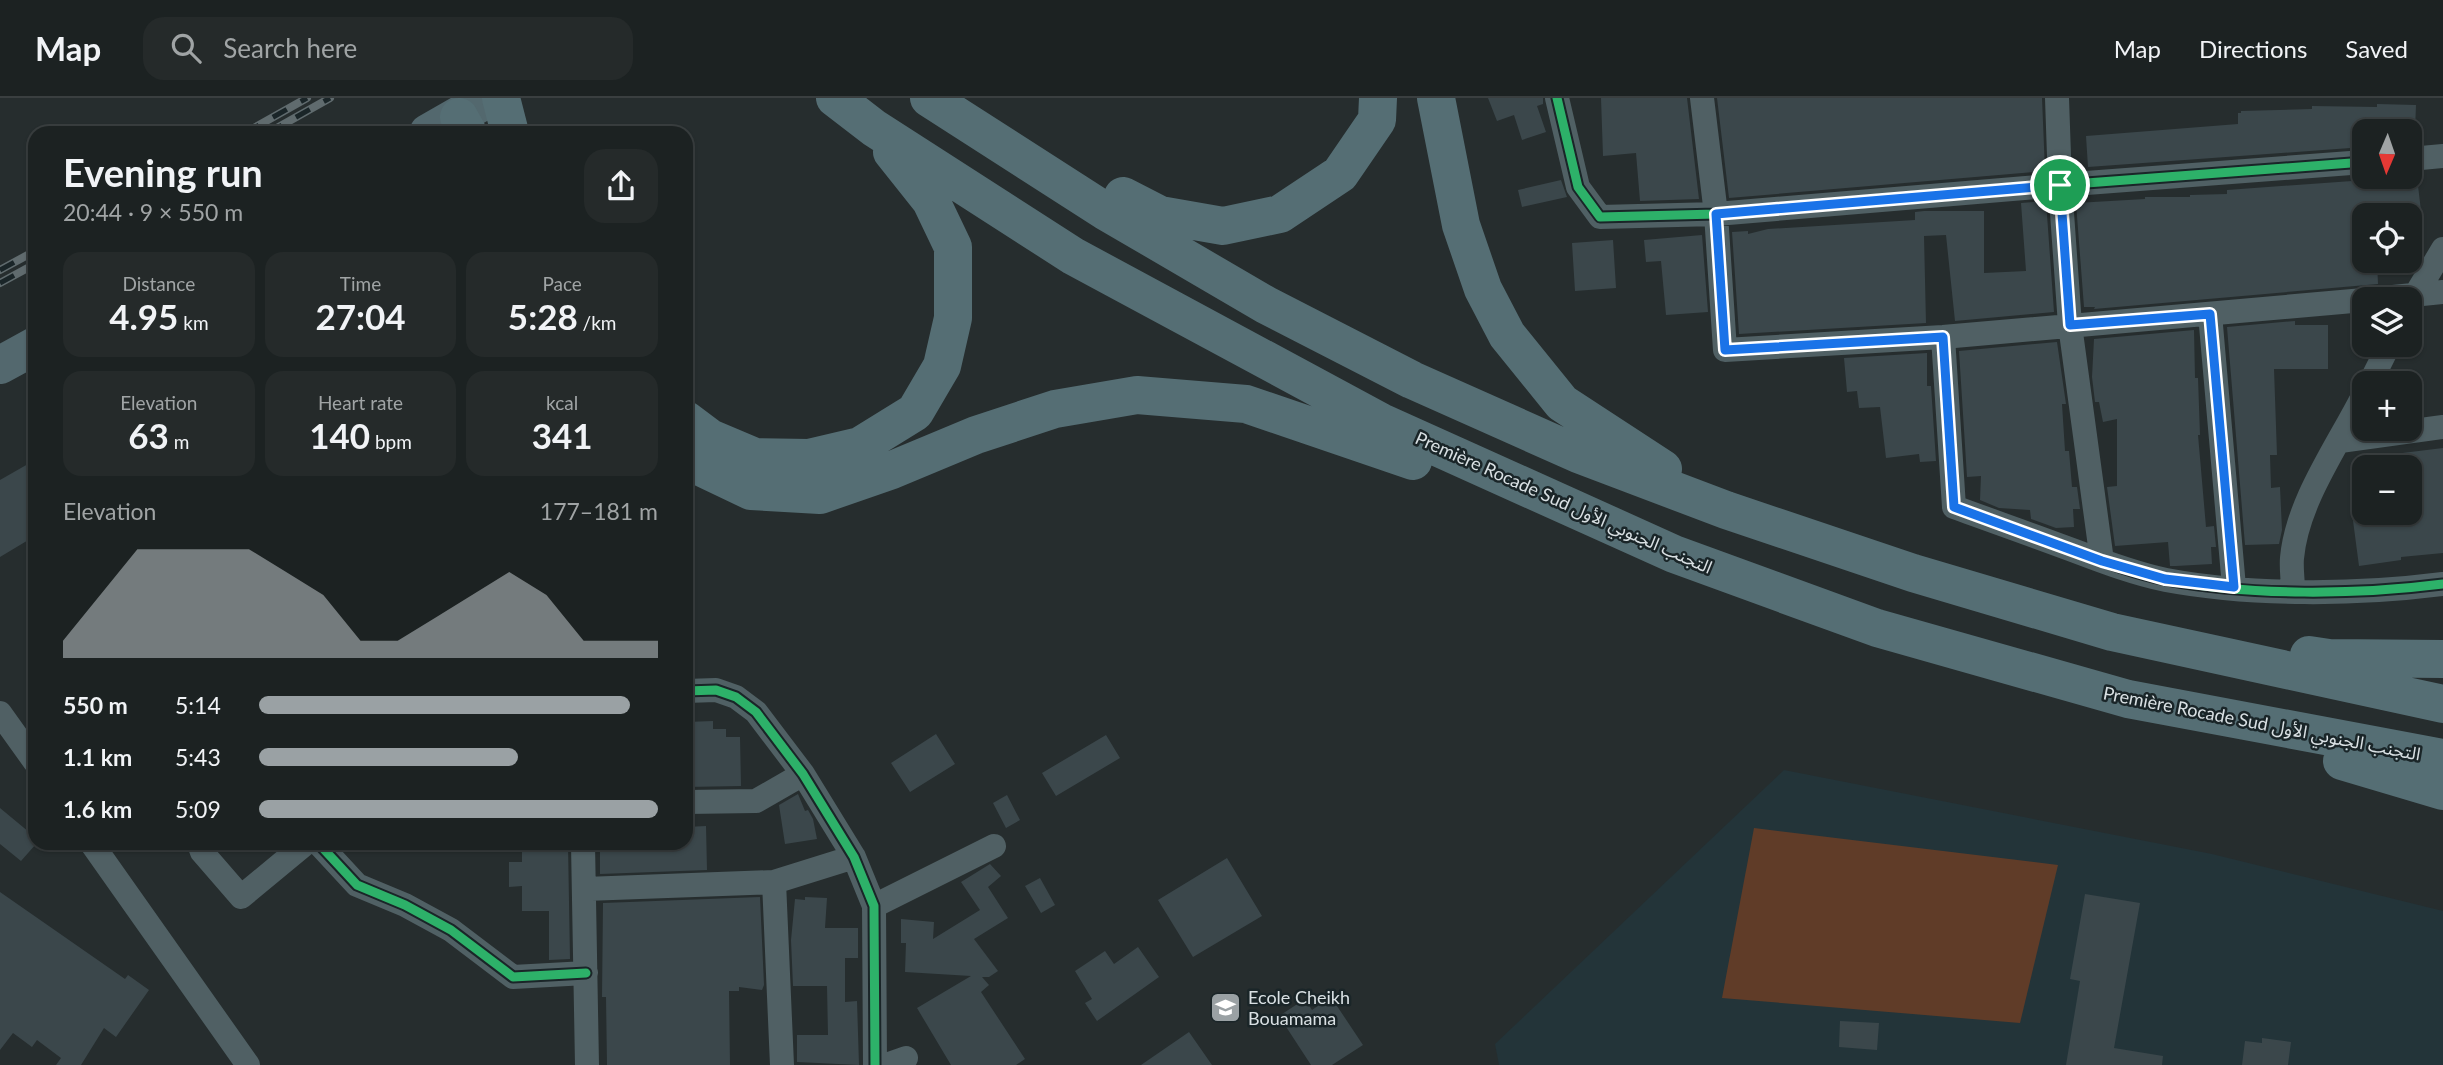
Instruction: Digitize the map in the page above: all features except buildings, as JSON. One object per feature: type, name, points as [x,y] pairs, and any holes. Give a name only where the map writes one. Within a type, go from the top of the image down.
[{"type":"highway","points":[[501,98],[508,126]]},
{"type":"highway","name":"Première Rocade Sud التجنب الجنوبي الأول","points":[[835,98],[874,128],[1073,256],[1369,415],[1674,554],[1877,628],[2128,699],[2443,758]]},
{"type":"highway","points":[[930,98],[1160,215],[1223,226],[1280,214],[1340,174],[1377,120],[1378,98]]},
{"type":"highway","points":[[930,98],[1105,211],[1266,305],[1425,385],[1578,454],[1726,510],[1913,573],[2112,632],[2443,704]]},
{"type":"highway","points":[[1436,98],[1461,225],[1483,289],[1507,335],[1562,404],[1726,510]]},
{"type":"highway","points":[[693,425],[710,438],[755,457],[809,458],[860,446],[915,412],[942,366],[953,318],[953,247],[932,201],[874,128]]},
{"type":"highway","points":[[693,463],[751,491],[820,495],[892,470],[976,435],[1055,409],[1137,395],[1246,404],[1370,445],[1494,492],[1674,554]]},
{"type":"highway","points":[[2112,632],[2329,658],[2443,659]]},
{"type":"highway","points":[[2128,699],[2443,790]]},
{"type":"main road","points":[[0,365],[28,350]]},
{"type":"street","points":[[1557,98],[1578,187],[1600,217],[1716,214],[2352,163]]},
{"type":"street","points":[[1702,98],[1716,214],[1725,350],[1943,337],[2352,301]]},
{"type":"street","points":[[2057,98],[2070,325],[2102,561]]},
{"type":"street","points":[[2422,158],[2443,156]]},
{"type":"street","points":[[2420,287],[2443,249]]},
{"type":"street","points":[[2422,297],[2443,292]]},
{"type":"street","points":[[2210,314],[2234,587]]},
{"type":"street","points":[[1943,337],[1954,507],[2102,561],[2165,579],[2293,590],[2354,591],[2443,584]]},
{"type":"street","points":[[2293,590],[2292,558],[2301,517],[2326,462],[2352,418]]},
{"type":"street","points":[[2340,441],[2443,427]]},
{"type":"street","points":[[693,691],[716,690],[736,697],[756,712],[803,774],[854,858],[874,906],[875,1065]]},
{"type":"street","points":[[0,713],[28,753]]},
{"type":"street","points":[[693,802],[756,801],[803,774]]},
{"type":"street","points":[[874,906],[994,846]]},
{"type":"street","points":[[96,850],[248,1065]]},
{"type":"street","points":[[202,850],[241,897],[297,850]]},
{"type":"street","points":[[325,850],[357,884],[405,905],[451,930],[513,977],[586,973]]},
{"type":"street","points":[[583,850],[587,1065]]},
{"type":"street","points":[[585,889],[774,882],[854,858]]},
{"type":"street","points":[[774,882],[782,1065]]},
{"type":"shaded area","points":[[1784,770],[2212,854],[2443,911],[2443,1065],[1499,1065],[1495,1044]]},
{"type":"shaded area","points":[[1754,828],[2058,865],[2020,1023],[1722,998]]},
{"type":"railway","points":[[257,126],[307,98]]},
{"type":"railway","points":[[280,126],[330,98]]},
{"type":"railway","points":[[0,270],[28,255]]},
{"type":"railway","points":[[0,283],[28,268]]},
{"type":"cycle path","points":[[1557,98],[1578,187],[1600,217],[1716,214],[2352,163]]},
{"type":"cycle path","points":[[1943,337],[1954,507],[2097,559],[2166,580],[2233,589],[2304,592],[2376,590],[2443,584]]},
{"type":"cycle path","points":[[693,691],[716,690],[736,697],[756,712],[803,774],[854,857],[874,906],[875,1065]]},
{"type":"cycle path","points":[[325,850],[357,885],[405,905],[451,930],[513,977],[586,973]]},
{"type":"place","name":"Ecole Cheikh Bouamama","points":[[1225,1007]]},
{"type":"route","points":[[2060,185],[2070,325],[2210,314],[2234,587],[2165,579],[2102,561],[1954,507],[1943,337],[1725,350],[1716,214],[2060,185]]}]
